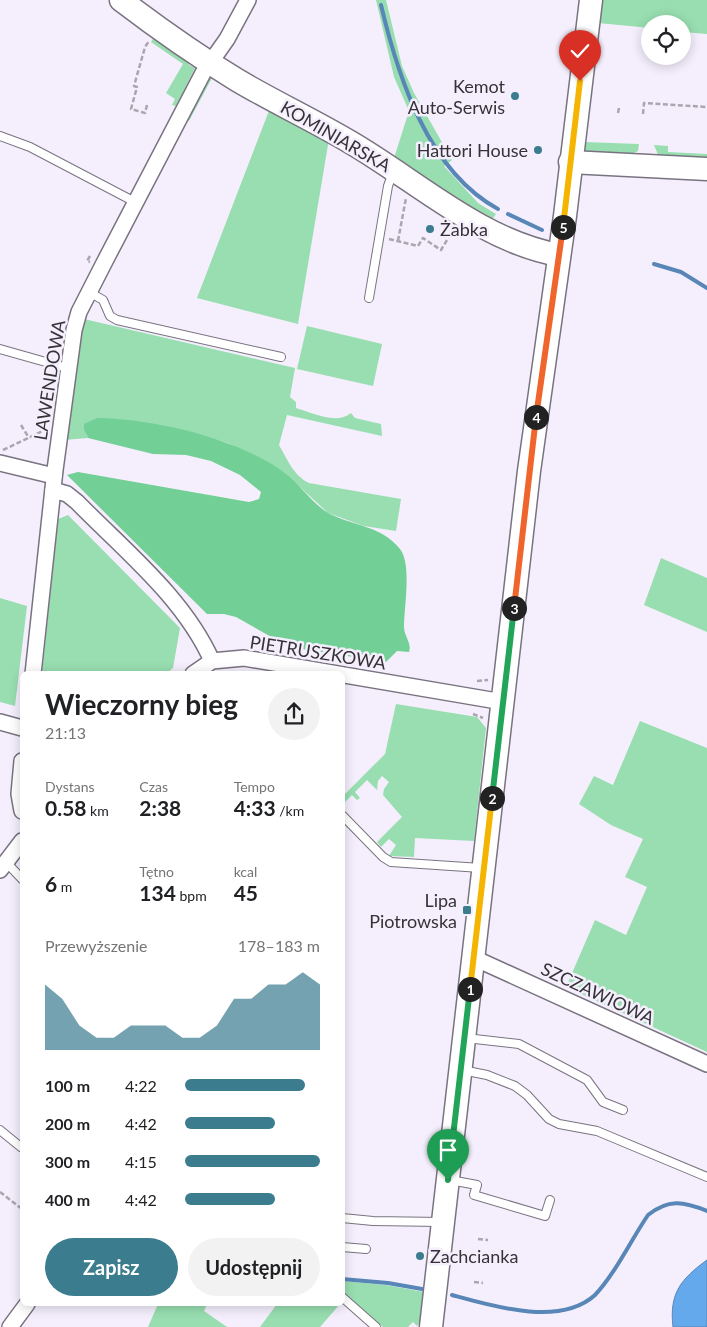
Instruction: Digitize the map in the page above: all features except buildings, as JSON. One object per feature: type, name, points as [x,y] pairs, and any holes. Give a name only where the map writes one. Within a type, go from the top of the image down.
[{"type":"main road","name":"KOMINIARSKA","points":[[121,0],[181,45],[351,142],[480,224],[534,248],[559,254]]},
{"type":"main road","points":[[432,1327],[529,471],[591,0]]},
{"type":"main road","points":[[570,162],[707,169]]},
{"type":"street","name":"LAWENDOWA","points":[[33,671],[67,368],[79,312],[135,202],[210,63],[227,39],[248,0]]},
{"type":"street","points":[[1,457],[54,483],[77,502],[187,616],[212,661],[197,671]]},
{"type":"street","name":"PIETRUSZKOWA","points":[[212,661],[244,658],[327,671]]},
{"type":"street","name":"PIETRUSZKOWA","points":[[345,674],[503,702]]},
{"type":"street","points":[[0,722],[20,727]]},
{"type":"street","points":[[20,783],[20,800]]},
{"type":"street","name":"SZCZAWIOWA","points":[[474,958],[707,1064]]},
{"type":"street","points":[[10,1327],[26,1306]]},
{"type":"lane","points":[[0,136],[30,147],[135,202]]},
{"type":"lane","points":[[370,298],[388,186],[394,170]]},
{"type":"lane","points":[[89,292],[105,302],[110,316],[117,320],[281,357]]},
{"type":"lane","points":[[0,349],[67,368]]},
{"type":"lane","points":[[345,818],[383,857],[391,862],[484,868]]},
{"type":"lane","points":[[10,856],[20,876]]},
{"type":"lane","points":[[464,1038],[518,1044],[587,1080],[604,1102],[623,1110]]},
{"type":"lane","points":[[460,1069],[487,1075],[515,1086],[527,1094],[549,1119],[559,1124],[597,1130],[707,1177]]},
{"type":"lane","points":[[0,1130],[20,1146]]},
{"type":"lane","points":[[448,1180],[477,1185],[474,1195],[545,1216],[550,1200]]},
{"type":"lane","points":[[345,1218],[373,1221],[443,1222]]},
{"type":"lane","points":[[345,1246],[366,1249]]},
{"type":"lane","points":[[345,1300],[376,1327]]},
{"type":"path","points":[[147,105],[145,113],[131,109],[137,87],[134,86],[145,46],[149,41]]},
{"type":"path","points":[[643,114],[644,103],[707,107]]},
{"type":"path","points":[[618,113],[619,108]]},
{"type":"path","points":[[398,241],[407,193]]},
{"type":"path","points":[[380,237],[418,246],[423,238],[441,250],[454,230]]},
{"type":"path","points":[[21,425],[29,438]]},
{"type":"path","points":[[1,457],[29,438],[54,426]]},
{"type":"path","points":[[0,1192],[20,1207]]},
{"type":"path","points":[[478,1239],[488,1240]]},
{"type":"path","points":[[474,1282],[484,1283]]},
{"type":"green space","points":[[376,0],[386,0],[402,66],[414,93],[452,160],[444,166],[478,203],[496,214],[491,221],[394,158],[409,111],[394,77]]},
{"type":"green space","points":[[601,0],[707,0],[707,34],[691,33],[691,15],[641,15],[641,27],[598,23]]},
{"type":"green space","points":[[154,37],[188,59],[189,65],[195,68],[176,106],[172,105],[175,99],[166,93],[183,64],[151,42]]},
{"type":"green space","points":[[596,47],[585,142],[639,144],[638,151],[634,153],[590,153],[583,150]]},
{"type":"green space","points":[[215,77],[329,138],[385,173],[329,139],[298,324],[197,298],[270,108],[212,78],[189,121],[210,78]]},
{"type":"green space","points":[[654,145],[668,146],[668,152],[707,154],[707,162],[659,157]]},
{"type":"green space","points":[[84,319],[295,368],[290,397],[296,402],[296,408],[331,418],[338,418],[351,413],[355,418],[381,424],[382,436],[287,415],[279,445],[295,472],[309,483],[401,499],[396,531],[364,526],[328,513],[285,473],[228,443],[179,429],[115,419],[86,434],[88,438],[64,440]]},
{"type":"green space","points":[[307,326],[382,344],[373,386],[297,369]]},
{"type":"green space","points":[[97,418],[144,422],[220,440],[266,461],[285,473],[330,514],[367,527],[393,541],[404,556],[406,565],[404,627],[410,649],[409,652],[397,651],[386,662],[289,647],[236,617],[224,614],[207,614],[67,475],[78,472],[249,502],[259,499],[261,492],[240,475],[211,461],[186,455],[153,454],[88,438],[84,424]]},
{"type":"green space","points":[[68,515],[180,628],[173,668],[170,671],[42,671],[58,519]]},
{"type":"green space","points":[[661,558],[707,578],[707,632],[644,605]]},
{"type":"green space","points":[[0,598],[27,606],[15,706],[0,702]]},
{"type":"green space","points":[[396,704],[477,717],[486,728],[474,841],[415,838],[414,857],[389,856],[396,845],[389,839],[381,847],[377,842],[402,817],[383,795],[384,789],[389,782],[382,776],[378,781],[377,790],[367,780],[355,792],[360,798],[357,800],[352,795],[345,802],[345,794],[385,754]]},
{"type":"green space","points":[[640,721],[707,748],[707,1052],[566,987],[595,920],[626,935],[647,887],[625,877],[643,839],[611,825],[579,804],[594,776],[613,785]]},
{"type":"green space","points":[[345,1281],[386,1285],[424,1292],[421,1320],[417,1326],[413,1322],[408,1327],[383,1327],[345,1295]]},
{"type":"green space","points":[[157,1306],[206,1306],[204,1311],[227,1327],[148,1327]]},
{"type":"green space","points":[[276,1306],[338,1306],[320,1327],[260,1327]]},
{"type":"water","points":[[707,1260],[707,1327],[673,1327],[673,1305],[679,1288],[690,1274]]},
{"type":"waterway","points":[[381,5],[407,91],[435,147],[453,171],[474,192],[498,209]]},
{"type":"waterway","points":[[508,214],[542,230]]},
{"type":"waterway","points":[[654,264],[681,272],[707,288]]},
{"type":"waterway","points":[[452,1295],[486,1304],[525,1311],[545,1312],[564,1310],[580,1305],[595,1295],[602,1287],[648,1215],[662,1206],[676,1203],[690,1205],[707,1211]]},
{"type":"waterway","points":[[345,1279],[388,1283],[422,1289]]},
{"type":"place","name":"Kemot Auto-Serwis","points":[[515,96]]},
{"type":"place","name":"Hattori House","points":[[538,150]]},
{"type":"place","name":"Żabka","points":[[430,229]]},
{"type":"place","name":"Lipa Piotrowska","points":[[467,910]]},
{"type":"place","name":"Zachcianka","points":[[420,1256]]},
{"type":"route","points":[[448,1180],[529,471],[564,216],[580,81]]}]
